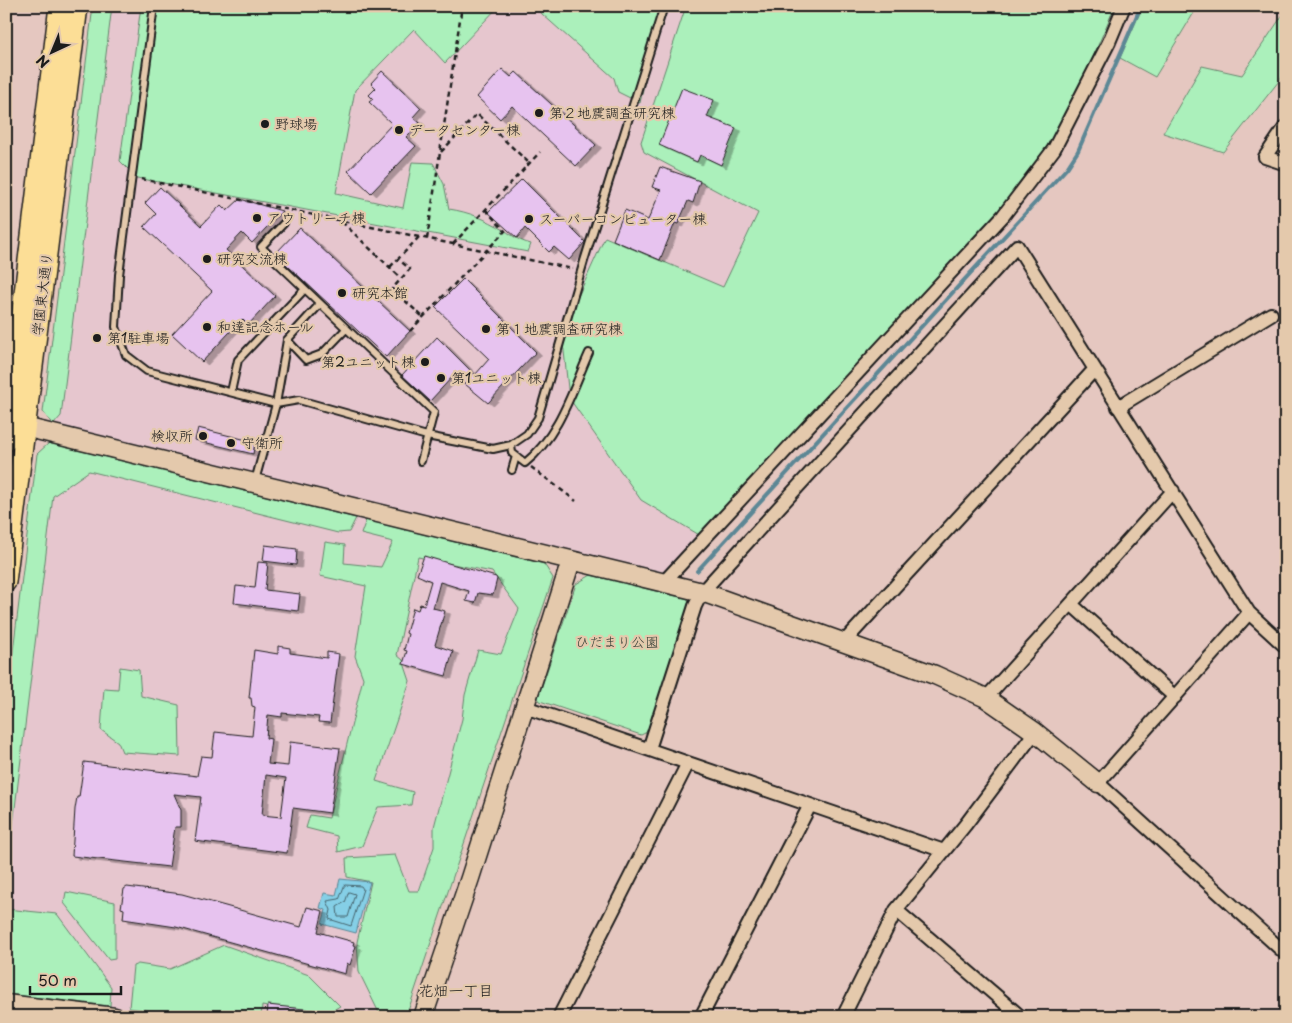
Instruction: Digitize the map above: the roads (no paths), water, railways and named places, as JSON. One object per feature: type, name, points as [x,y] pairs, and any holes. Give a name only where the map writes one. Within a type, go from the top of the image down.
[{"type":"main road","name":"学園東大通り","points":[[6,582],[11,429],[59,6]]},
{"type":"main road","name":"学園東大通り","points":[[11,429],[78,6]]},
{"type":"street","points":[[664,582],[1003,216],[1054,149],[1109,42],[1124,6]]},
{"type":"street","points":[[1286,126],[1266,157],[1286,164]]},
{"type":"street","points":[[649,750],[695,606],[702,592],[1017,246],[1249,613],[1286,647]]},
{"type":"street","points":[[1118,407],[1271,314]]},
{"type":"street","points":[[844,642],[1094,370]]},
{"type":"street","points":[[11,429],[254,483],[702,592],[936,676],[986,698],[1035,732],[1098,783],[1286,954]]},
{"type":"street","points":[[986,698],[1173,491]]},
{"type":"street","points":[[423,1017],[571,561]]},
{"type":"street","points":[[1072,604],[1175,697]]},
{"type":"street","points":[[1098,783],[1249,613]]},
{"type":"street","points":[[525,707],[944,851]]},
{"type":"street","points":[[843,1017],[896,910],[944,851],[1035,732]]},
{"type":"street","points":[[559,1017],[688,763]]},
{"type":"street","points":[[700,1017],[810,805]]},
{"type":"street","points":[[896,910],[1021,1017]]},
{"type":"street","points":[[15,1009],[115,1017]]},
{"type":"lane","points":[[154,6],[119,275],[116,327],[126,355],[147,371],[276,404],[299,400],[427,436],[492,449],[511,446],[528,434],[538,418],[581,271],[664,6]]},
{"type":"lane","points":[[284,223],[262,247],[304,290],[434,412],[421,461]]},
{"type":"lane","points":[[231,392],[238,360],[304,290]]},
{"type":"lane","points":[[254,483],[276,404],[286,340],[320,304]]},
{"type":"lane","points":[[286,340],[306,360],[322,354],[346,329]]},
{"type":"lane","points":[[511,446],[512,453],[525,462],[537,453],[556,426],[589,353]]},
{"type":"lane","points":[[512,470],[516,456]]},
{"type":"water","points":[[340,879],[370,882],[356,933],[322,924],[326,910],[320,908],[324,893],[336,895]]},
{"type":"waterway","points":[[697,571],[1067,168],[1078,151],[1141,6]]},
{"type":"place","name":"第２地震調査研究棟","points":[[539,113]]},
{"type":"place","name":"野球場","points":[[265,124]]},
{"type":"place","name":"データセンター棟","points":[[399,130]]},
{"type":"place","name":"アウトリーチ棟","points":[[257,218]]},
{"type":"place","name":"スーパーコンピューター棟","points":[[529,219]]},
{"type":"place","name":"研究交流棟","points":[[207,259]]},
{"type":"place","name":"研究本館","points":[[342,293]]},
{"type":"place","name":"和達記念ホール","points":[[207,327]]},
{"type":"place","name":"第１地震調査研究棟","points":[[486,329]]},
{"type":"place","name":"第1駐車場","points":[[97,338]]},
{"type":"place","name":"第2ユニット棟","points":[[425,362]]},
{"type":"place","name":"第1ユニット棟","points":[[441,378]]},
{"type":"place","name":"検収所","points":[[203,436]]},
{"type":"place","name":"守衛所","points":[[231,443]]},
{"type":"district","name":"花畑一丁目","points":[[456,991]]},
{"type":"park label","name":"ひだまり公園","points":[[617,642]]}]
